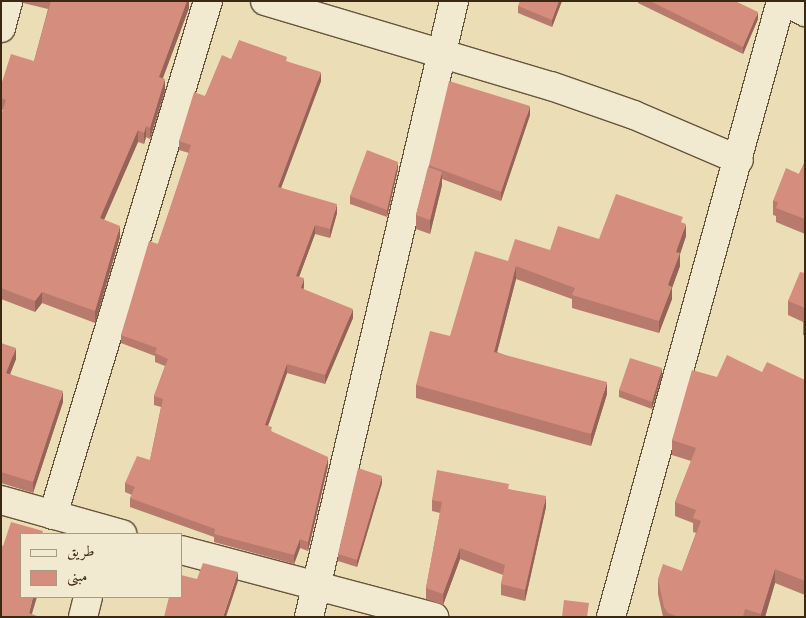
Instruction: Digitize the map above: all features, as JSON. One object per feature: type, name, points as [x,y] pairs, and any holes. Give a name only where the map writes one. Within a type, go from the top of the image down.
[{"type":"street","points":[[1,28],[8,1]]},
{"type":"street","points":[[53,515],[208,1]]},
{"type":"street","points":[[265,1],[551,86],[634,115],[739,160]]},
{"type":"street","points":[[309,617],[454,1]]},
{"type":"street","points":[[611,617],[739,160],[781,1]]},
{"type":"street","points":[[785,1],[805,12]]},
{"type":"street","points":[[1,500],[110,533]]},
{"type":"street","points":[[182,550],[434,617]]},
{"type":"street","points":[[83,617],[88,598]]},
{"type":"building","points":[[51,1],[187,1],[159,77],[165,79],[150,128],[146,126],[144,133],[138,130],[100,218],[120,226],[95,311],[42,292],[35,301],[1,288],[1,116],[6,100],[1,98],[1,85],[11,54],[34,61]]},
{"type":"building","points":[[520,1],[559,1],[552,20],[518,6]]},
{"type":"building","points":[[650,1],[735,1],[758,12],[743,47]]},
{"type":"building","points":[[239,40],[287,57],[286,61],[321,72],[278,187],[337,204],[330,229],[315,225],[296,276],[304,278],[301,288],[353,309],[325,375],[287,364],[265,425],[272,427],[271,431],[328,457],[308,542],[300,539],[294,555],[214,534],[215,529],[130,498],[135,487],[125,483],[137,456],[150,460],[163,399],[154,396],[168,359],[155,353],[157,348],[121,335],[149,241],[158,244],[191,145],[179,141],[194,92],[205,96],[222,55],[231,59]]},
{"type":"building","points":[[449,81],[530,106],[501,192],[429,165]]},
{"type":"building","points":[[367,150],[398,162],[387,210],[350,196]]},
{"type":"building","points":[[805,161],[805,219],[776,208],[778,202],[773,201],[786,168],[799,174]]},
{"type":"building","points":[[428,167],[442,172],[430,220],[416,215]]},
{"type":"building","points":[[616,194],[683,217],[681,222],[686,224],[676,252],[680,253],[668,285],[672,287],[659,321],[572,295],[575,288],[516,266],[494,352],[607,382],[591,434],[416,385],[430,331],[450,336],[475,251],[508,261],[515,239],[550,250],[558,226],[599,239]]},
{"type":"building","points":[[800,272],[805,273],[805,308],[788,301]]},
{"type":"building","points":[[1,343],[16,348],[6,373],[63,391],[33,482],[1,472]]},
{"type":"building","points":[[727,355],[762,372],[767,362],[805,380],[805,581],[775,569],[761,614],[745,609],[743,617],[679,617],[668,613],[664,607],[658,579],[663,564],[682,571],[701,521],[693,518],[696,510],[675,502],[696,448],[672,440],[692,370],[717,377]]},
{"type":"building","points":[[630,358],[662,368],[652,402],[619,390]]},
{"type":"building","points":[[358,468],[382,476],[357,560],[338,554]]},
{"type":"building","points":[[437,470],[509,484],[508,489],[546,496],[525,590],[501,584],[505,565],[460,548],[443,594],[426,588],[442,502],[432,500]]},
{"type":"building","points":[[11,522],[43,531],[42,533],[20,533],[20,598],[33,598],[29,613],[40,617],[1,617],[1,545],[3,546]]},
{"type":"building","points":[[203,563],[238,572],[223,617],[164,617],[169,598],[182,598],[182,575],[197,579]]},
{"type":"building","points":[[564,600],[589,603],[587,617],[562,617]]}]
